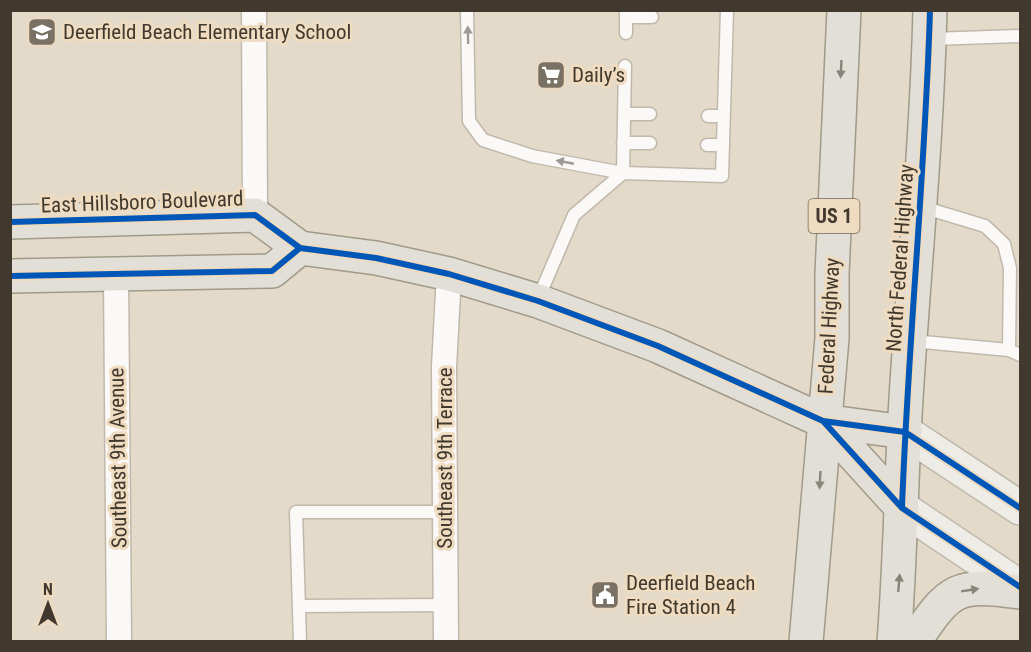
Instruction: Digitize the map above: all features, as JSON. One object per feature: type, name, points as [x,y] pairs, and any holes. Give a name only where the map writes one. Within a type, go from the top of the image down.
[{"type":"main road","name":"Federal Highway","points":[[806,642],[819,515],[823,422],[832,338],[832,274],[844,10]]},
{"type":"main road","name":"North Federal Highway","points":[[902,508],[910,340],[921,207],[929,25]]},
{"type":"main road","name":"East Hillsboro Boulevard","points":[[10,222],[255,215],[300,248],[376,258],[449,274],[538,301],[658,346],[823,422],[905,432],[1020,508]]},
{"type":"main road","points":[[10,276],[272,271],[300,248]]},
{"type":"main road","name":"East Hillsboro Boulevard","points":[[823,422],[902,508],[1020,590]]},
{"type":"main road","points":[[894,642],[902,508]]},
{"type":"main road","points":[[914,642],[936,609],[950,596],[967,588],[1020,590]]},
{"type":"street","points":[[254,10],[255,215]]},
{"type":"street","name":"Southeast 9th Avenue","points":[[116,274],[119,642]]},
{"type":"street","name":"Southeast 9th Terrace","points":[[446,642],[444,367],[449,274]]},
{"type":"lane","points":[[467,10],[469,121],[483,140],[532,156],[623,173],[722,176],[726,15],[712,19]]},
{"type":"lane","points":[[626,33],[626,14],[652,18]]},
{"type":"lane","points":[[929,25],[1020,36]]},
{"type":"lane","points":[[538,301],[574,215],[623,173],[625,66]]},
{"type":"lane","points":[[711,68],[725,68]]},
{"type":"lane","points":[[624,114],[650,114]]},
{"type":"lane","points":[[708,116],[723,116]]},
{"type":"lane","points":[[623,143],[650,143]]},
{"type":"lane","points":[[707,145],[722,145]]},
{"type":"lane","points":[[910,340],[1015,353],[1010,268],[1004,244],[984,226],[921,207]]},
{"type":"lane","points":[[300,642],[296,512],[445,512]]},
{"type":"lane","points":[[299,606],[446,606]]},
{"type":"cycle path","points":[[902,508],[930,10]]},
{"type":"cycle path","points":[[10,222],[255,215],[300,248],[376,258],[449,274],[538,301],[658,346],[823,421],[905,432],[1020,508]]},
{"type":"cycle path","points":[[10,276],[272,271],[300,248]]},
{"type":"cycle path","points":[[823,421],[902,508],[1020,587]]},
{"type":"place","name":"Deerfield Beach Elementary School","points":[[42,32]]},
{"type":"place","name":"Daily’s","points":[[551,75]]},
{"type":"place","name":"Deerfield Beach Fire Station 4","points":[[605,595]]}]
